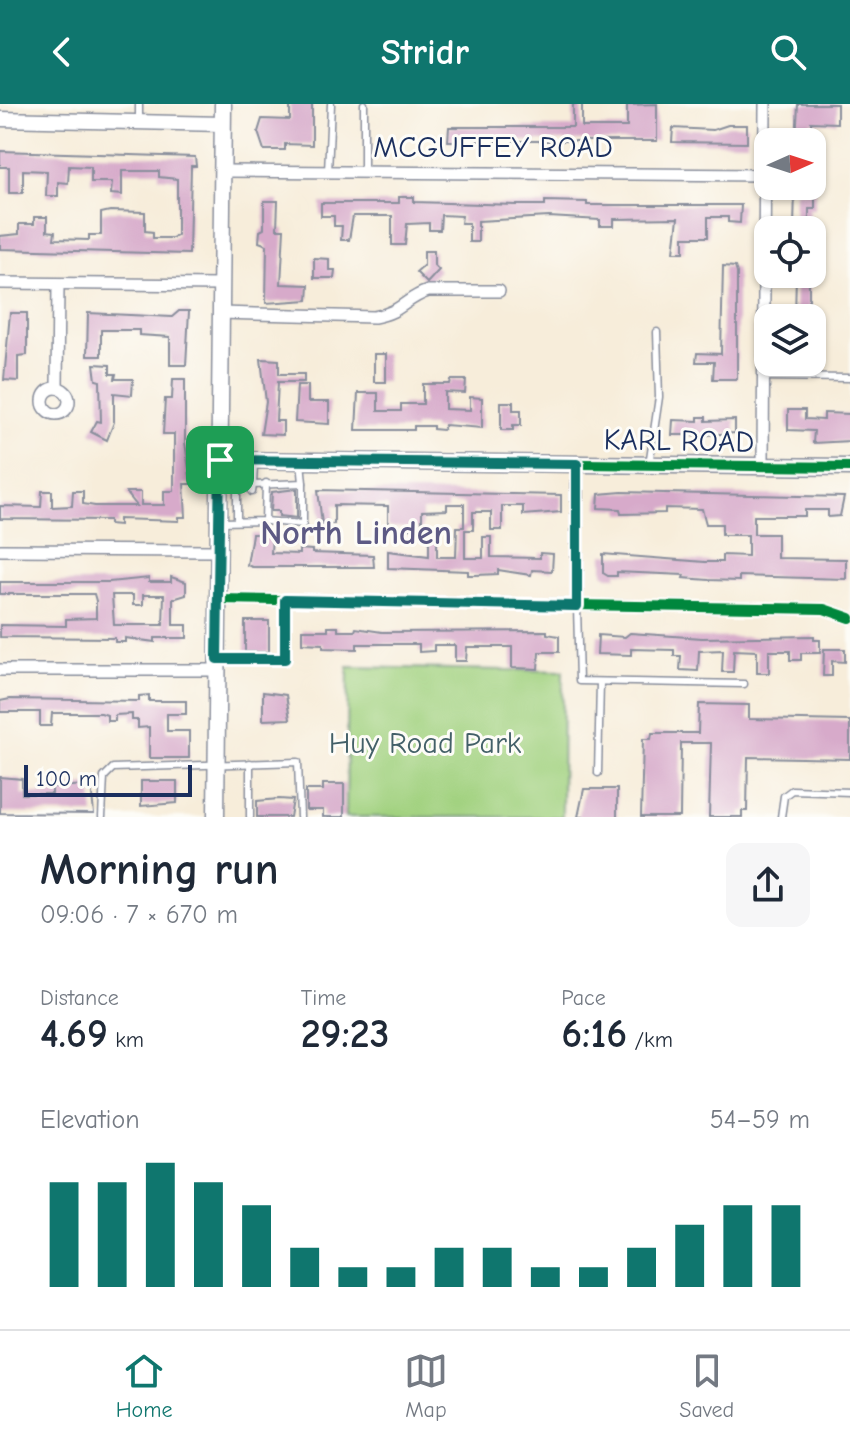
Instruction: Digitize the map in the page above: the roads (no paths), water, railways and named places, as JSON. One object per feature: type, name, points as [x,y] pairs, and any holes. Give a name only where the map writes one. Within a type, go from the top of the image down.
[{"type":"main road","points":[[216,817],[223,104]]},
{"type":"main road","name":"KARL ROAD","points":[[220,460],[850,467]]},
{"type":"street","points":[[765,104],[765,128]]},
{"type":"street","points":[[0,119],[223,124]]},
{"type":"street","name":"MCGUFFEY ROAD","points":[[222,171],[754,175]]},
{"type":"street","points":[[763,466],[764,200]]},
{"type":"street","points":[[0,283],[220,285]]},
{"type":"street","points":[[57,388],[58,284]]},
{"type":"street","points":[[220,313],[374,317],[394,314],[428,291],[499,291]]},
{"type":"street","points":[[577,464],[577,606]]},
{"type":"street","points":[[0,550],[217,551]]},
{"type":"street","points":[[217,599],[824,609],[850,618]]},
{"type":"street","points":[[0,670],[217,665]]},
{"type":"lane","points":[[139,104],[139,122]]},
{"type":"lane","points":[[328,172],[331,104]]},
{"type":"lane","points":[[364,104],[364,172]]},
{"type":"lane","points":[[649,465],[659,397],[657,332]]},
{"type":"lane","points":[[764,377],[850,378]]},
{"type":"lane","points":[[253,489],[254,461]]},
{"type":"lane","points":[[218,522],[303,524],[301,461]]},
{"type":"lane","points":[[219,485],[253,489],[266,483],[303,483]]},
{"type":"lane","points":[[265,521],[266,483]]},
{"type":"lane","points":[[237,486],[237,521]]},
{"type":"lane","points":[[252,511],[252,521]]},
{"type":"lane","points":[[217,665],[285,659],[285,600]]},
{"type":"lane","points":[[577,606],[577,679],[744,684]]},
{"type":"lane","points":[[598,773],[600,682]]},
{"type":"lane","points":[[102,817],[104,777],[113,768],[298,762],[300,817]]},
{"type":"lane","points":[[250,763],[250,817]]},
{"type":"lane","points":[[781,817],[784,796],[792,790],[850,792]]},
{"type":"district","name":"North Linden","points":[[356,533]]},
{"type":"park label","name":"Huy Road Park","points":[[425,743]]}]
